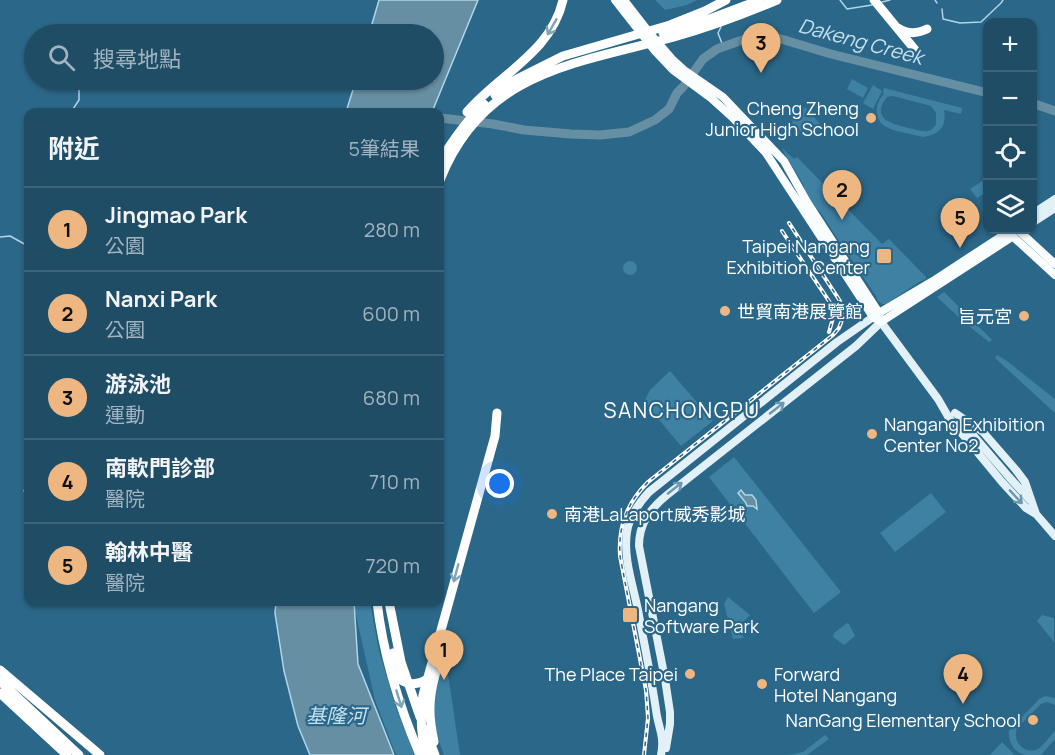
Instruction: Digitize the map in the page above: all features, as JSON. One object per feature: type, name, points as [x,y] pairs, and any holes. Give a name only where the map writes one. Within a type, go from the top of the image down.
[{"type":"highway","points":[[444,147],[469,110],[483,95],[535,51],[550,31],[563,0]]},
{"type":"highway","points":[[444,155],[456,135],[474,113],[507,85],[563,56],[670,25],[726,0]]},
{"type":"highway","points":[[535,70],[571,57],[699,23],[760,0]]},
{"type":"highway","points":[[444,171],[451,155],[472,126],[494,103],[539,75],[695,31],[777,0]]},
{"type":"highway","points":[[874,0],[916,51]]},
{"type":"highway","points":[[894,24],[909,33],[927,29]]},
{"type":"highway","points":[[428,755],[420,721],[423,695],[495,436],[497,413]]},
{"type":"highway","points":[[377,606],[388,661],[403,711],[420,755]]},
{"type":"highway","points":[[385,606],[395,669],[405,681],[414,684],[422,682],[433,673],[442,639],[446,637],[433,687],[430,712],[437,755]]},
{"type":"highway","points":[[390,606],[401,662],[411,694],[437,755]]},
{"type":"highway","points":[[394,660],[401,669],[409,672]]},
{"type":"highway","points":[[0,670],[92,755]]},
{"type":"highway","points":[[0,670],[100,755]]},
{"type":"highway","points":[[0,681],[79,755]]},
{"type":"highway","points":[[0,693],[67,755]]},
{"type":"main road","points":[[615,0],[655,51],[703,88],[766,153],[949,418],[1002,482],[1026,508],[1036,514],[1055,536]]},
{"type":"main road","points":[[624,0],[682,73]]},
{"type":"main road","points":[[1037,211],[1055,199]]},
{"type":"main road","points":[[1037,220],[1055,208]]},
{"type":"main road","points":[[663,755],[663,735],[657,715],[626,555],[627,529],[637,508],[649,492],[837,342],[1010,234]]},
{"type":"main road","points":[[1018,234],[1055,275]]},
{"type":"main road","points":[[1019,234],[1055,264]]},
{"type":"main road","points":[[663,755],[670,724],[665,679],[639,546],[639,535],[645,517],[653,506],[856,346],[878,317]]},
{"type":"main road","points":[[938,399],[983,432],[1025,482],[1036,514]]},
{"type":"shaded area","points":[[655,0],[697,0],[665,10]]},
{"type":"shaded area","points":[[852,79],[868,88],[863,98],[847,89]]},
{"type":"shaded area","points":[[873,85],[882,91],[873,109],[863,103]]},
{"type":"shaded area","points":[[884,88],[962,108],[961,114],[944,110],[945,116],[941,129],[929,136],[899,132],[886,127],[879,120],[877,106]],"holes":[[[893,96],[931,106],[936,113],[936,125],[928,131],[890,122],[885,119],[881,111],[882,104],[887,97]]]},
{"type":"shaded area","points":[[805,107],[821,125],[807,138],[792,123]]},
{"type":"shaded area","points":[[782,149],[794,159],[797,157],[882,244],[889,239],[926,279],[886,304],[878,301],[815,207]]},
{"type":"shaded area","points":[[983,181],[983,194],[977,198],[970,189]]},
{"type":"shaded area","points":[[627,261],[633,261],[637,268],[633,275],[627,275],[623,271],[623,265]]},
{"type":"shaded area","points":[[944,292],[992,340],[989,342],[937,297]]},
{"type":"shaded area","points":[[997,355],[1055,399],[1055,413],[995,358]]},
{"type":"shaded area","points":[[670,371],[713,421],[681,446],[644,402],[650,390]]},
{"type":"shaded area","points":[[734,457],[841,592],[814,613],[709,477]]},
{"type":"shaded area","points":[[931,493],[946,512],[895,552],[880,533]]},
{"type":"shaded area","points":[[728,597],[750,615],[738,627],[744,638],[733,639],[724,604]]},
{"type":"shaded area","points":[[354,606],[371,606],[379,651],[396,708],[415,755],[397,755],[375,700]]},
{"type":"shaded area","points":[[1042,615],[1054,618],[1054,642],[1037,621]]},
{"type":"shaded area","points":[[847,623],[855,636],[844,645],[833,637],[834,633]]},
{"type":"shaded area","points":[[445,654],[460,755],[444,755],[437,736],[433,707]]},
{"type":"shaded area","points":[[1045,696],[1055,698],[1055,705],[1047,702],[1041,704],[1017,728],[1016,738],[1020,746],[1028,750],[1038,749],[1055,731],[1055,739],[1041,755],[1021,754],[1013,746],[1009,731],[1039,699]]},
{"type":"shaded area","points":[[825,735],[829,739],[807,755],[788,755],[803,752]]},
{"type":"shaded area","points":[[1002,742],[1015,755],[990,755]]},
{"type":"water","points":[[379,0],[478,0],[444,83],[444,24],[372,24]]},
{"type":"water","points":[[353,90],[441,90],[434,108],[347,108]]},
{"type":"water","points":[[741,490],[745,495],[752,495],[756,500],[757,509],[747,506],[738,493]]},
{"type":"water","name":"基隆河","points":[[276,606],[354,606],[358,664],[394,755],[310,755],[298,726],[284,671]]},
{"type":"waterway","points":[[840,0],[847,9],[872,5]]},
{"type":"waterway","points":[[882,2],[890,0]]},
{"type":"waterway","points":[[942,9],[943,19],[960,23],[981,22],[1003,0]]},
{"type":"waterway","points":[[721,27],[718,33],[723,46]]},
{"type":"waterway","name":"Dakeng Creek","points":[[444,118],[571,134],[600,135],[629,132],[655,120],[669,109],[677,93],[703,59],[717,49],[745,39],[771,36],[831,54],[983,92]]},
{"type":"waterway","points":[[74,108],[79,100],[79,90]]},
{"type":"waterway","name":"Dakeng Creek","points":[[1037,105],[1055,111]]},
{"type":"waterway","points":[[0,237],[10,236],[24,244]]},
{"type":"railway","points":[[644,755],[648,718],[646,690],[620,556],[622,525],[634,498],[648,482],[839,328],[842,320],[840,301],[789,223]]},
{"type":"railway","points":[[782,231],[831,304],[833,318],[829,332]]},
{"type":"place","name":"游泳池","points":[[761,73]]},
{"type":"place","name":"Cheng Zheng Junior High School","points":[[871,118]]},
{"type":"place","name":"Nanxi Park","points":[[842,220]]},
{"type":"place","name":"翰林中醫","points":[[960,248]]},
{"type":"place","name":"Taipei Nangang Exhibition Center","points":[[884,256]]},
{"type":"place","name":"世貿南港展覽館","points":[[725,311]]},
{"type":"place","name":"旨元宮","points":[[1024,316]]},
{"type":"place","name":"Nangang Exhibition Center No2","points":[[872,434]]},
{"type":"place","name":"南港LaLaport威秀影城","points":[[552,514]]},
{"type":"place","name":"Nangang Software Park","points":[[630,615]]},
{"type":"place","name":"The Place Taipei","points":[[690,674]]},
{"type":"place","name":"Jingmao Park","points":[[444,680]]},
{"type":"place","name":"Forward Hotel Nangang","points":[[762,684]]},
{"type":"place","name":"南軟門診部","points":[[963,704]]},
{"type":"place","name":"NanGang Elementary School","points":[[1033,720]]},
{"type":"district","name":"SANCHONGPU","points":[[682,410]]}]
